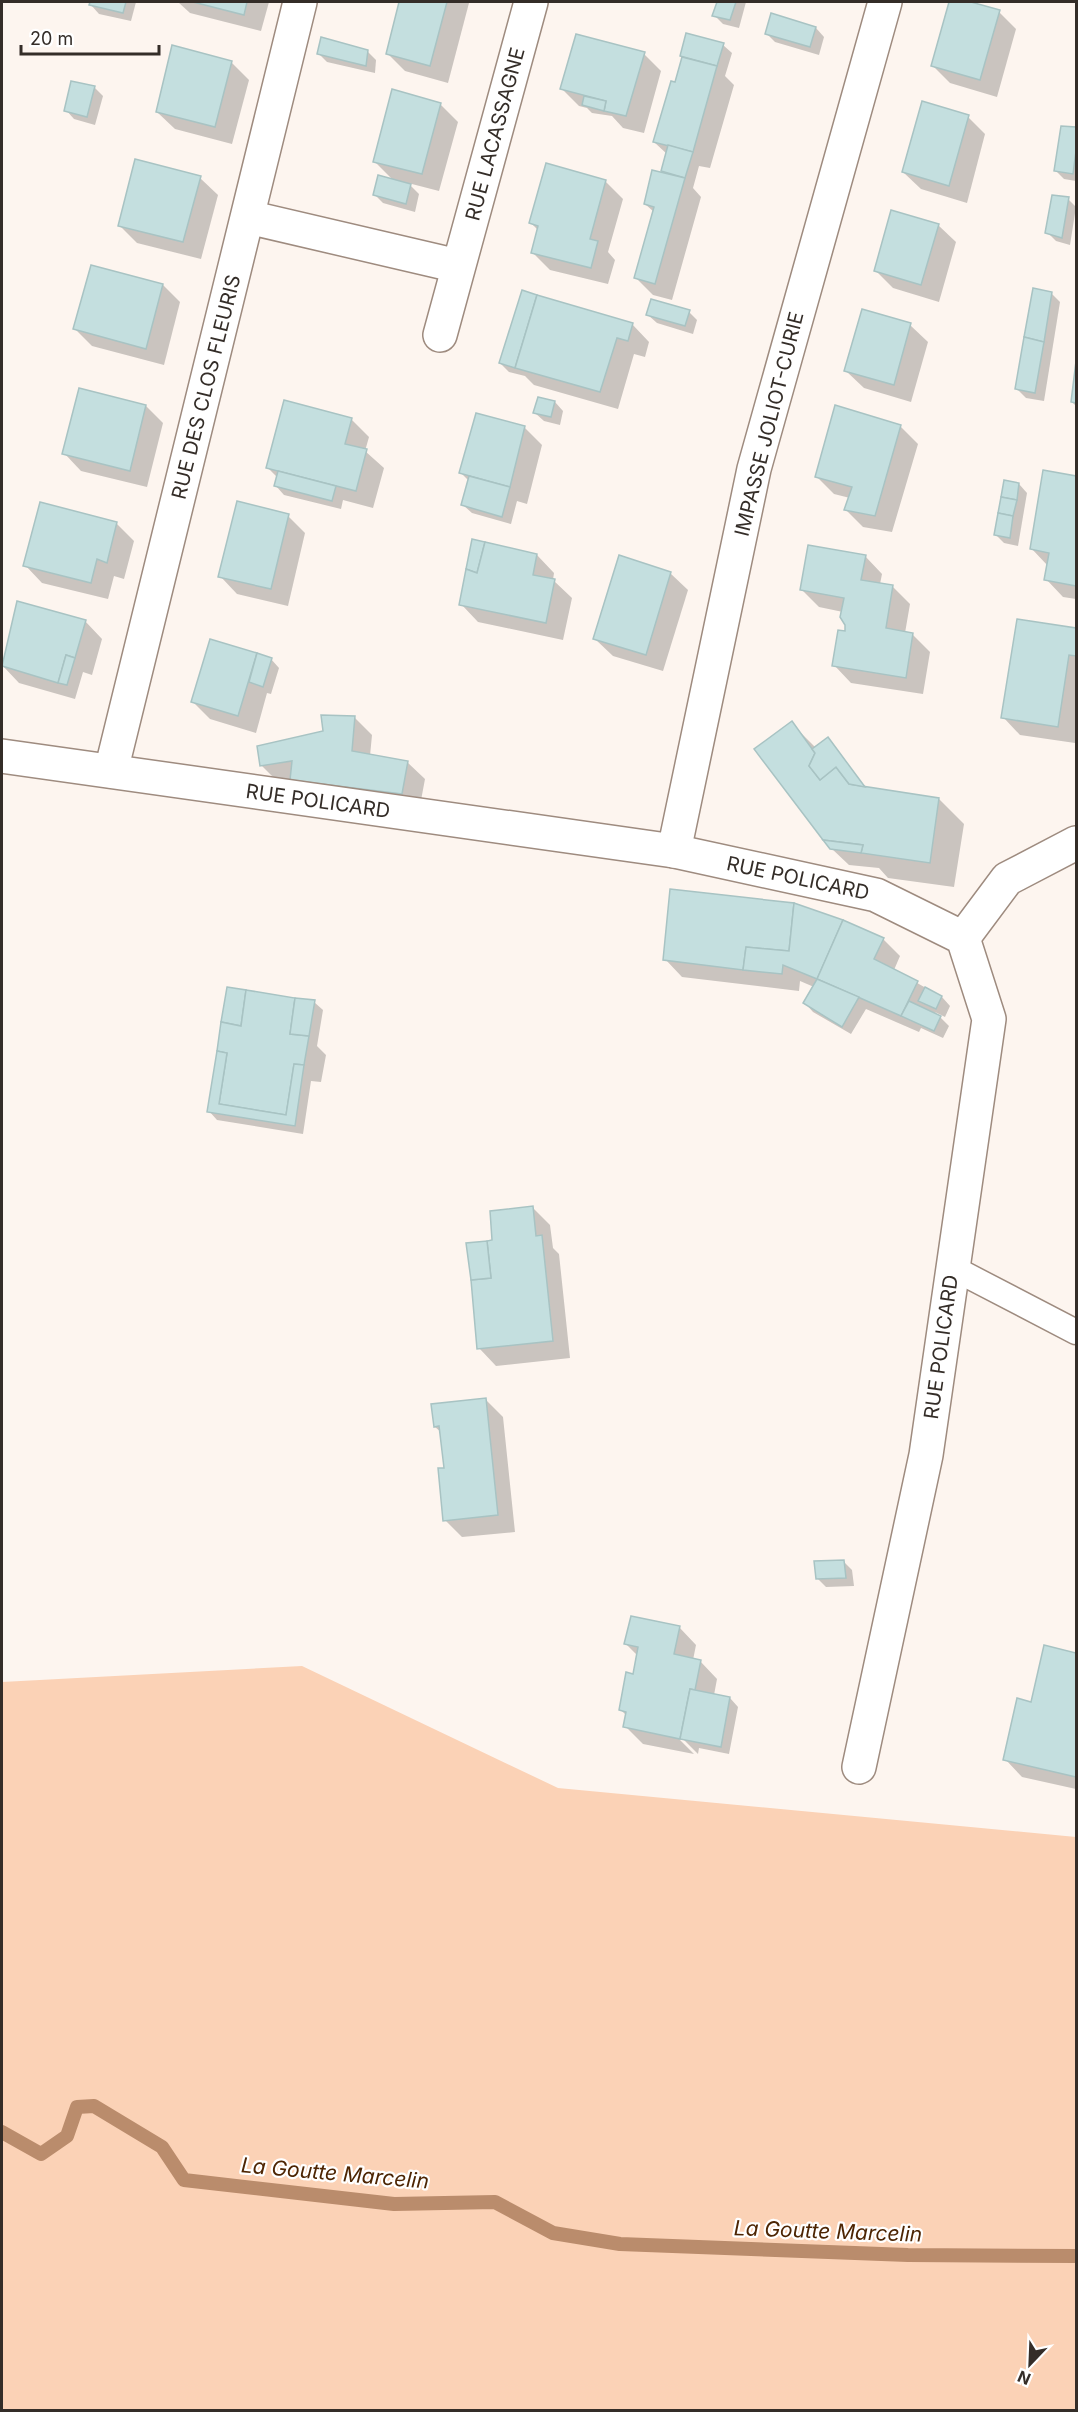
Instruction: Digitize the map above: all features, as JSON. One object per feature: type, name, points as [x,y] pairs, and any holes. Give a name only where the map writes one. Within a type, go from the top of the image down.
[{"type":"street","name":"RUE DES CLOS FLEURIS","points":[[111,771],[300,2]]},
{"type":"street","name":"RUE LACASSAGNE","points":[[440,335],[458,266],[483,186],[531,2]]},
{"type":"street","name":"IMPASSE JOLIOT-CURIE","points":[[674,851],[754,469],[885,2]]},
{"type":"street","points":[[248,217],[458,266]]},
{"type":"street","name":"RUE POLICARD","points":[[2,756],[674,851],[876,894],[963,938],[989,1019],[926,1455],[860,1767]]},
{"type":"street","points":[[963,938],[1007,879],[1077,843]]},
{"type":"lane","points":[[953,1268],[1077,1332]]},
{"type":"shaded area","points":[[302,1666],[558,1788],[1076,1837],[1076,2410],[2,2410],[2,1682]]},
{"type":"building","points":[[90,2],[126,2],[123,13],[89,5]]},
{"type":"building","points":[[193,2],[247,2],[244,15]]},
{"type":"building","points":[[399,2],[447,2],[430,66],[386,54]]},
{"type":"building","points":[[717,2],[736,2],[730,20],[712,16]]},
{"type":"building","points":[[949,2],[971,2],[1000,10],[980,80],[931,66]]},
{"type":"building","points":[[771,13],[816,27],[810,47],[765,34]]},
{"type":"building","points":[[686,33],[724,43],[717,66],[680,56]]},
{"type":"building","points":[[576,34],[645,52],[626,116],[604,111],[606,101],[560,89]]},
{"type":"building","points":[[321,37],[368,50],[366,66],[317,54]]},
{"type":"building","points":[[172,45],[232,61],[215,127],[156,112]]},
{"type":"building","points":[[682,57],[717,66],[693,152],[653,142],[671,81],[675,82]]},
{"type":"building","points":[[71,81],[95,86],[87,117],[64,111]]},
{"type":"building","points":[[392,89],[441,103],[422,174],[373,162]]},
{"type":"building","points":[[584,96],[606,101],[604,111],[582,105]]},
{"type":"building","points":[[922,101],[969,115],[949,186],[902,172]]},
{"type":"building","points":[[1061,126],[1076,127],[1073,174],[1054,171]]},
{"type":"building","points":[[668,145],[693,152],[685,178],[661,171]]},
{"type":"building","points":[[135,159],[201,176],[183,242],[118,226]]},
{"type":"building","points":[[546,163],[606,180],[590,239],[598,241],[591,268],[531,253],[538,226],[529,223]]},
{"type":"building","points":[[652,170],[685,178],[655,284],[634,278],[654,207],[644,204]]},
{"type":"building","points":[[378,175],[411,184],[406,204],[373,195]]},
{"type":"building","points":[[1052,195],[1069,197],[1062,238],[1045,233]]},
{"type":"building","points":[[891,210],[939,224],[921,285],[874,271]]},
{"type":"building","points":[[91,265],[163,284],[146,349],[73,329]]},
{"type":"building","points":[[1033,288],[1052,292],[1044,342],[1024,337]]},
{"type":"building","points":[[522,290],[537,295],[515,368],[499,363]]},
{"type":"building","points":[[537,295],[633,323],[628,341],[617,338],[600,392],[515,368]]},
{"type":"building","points":[[651,299],[690,310],[685,326],[646,315]]},
{"type":"building","points":[[862,309],[911,323],[894,385],[844,371]]},
{"type":"building","points":[[1024,337],[1044,342],[1035,393],[1015,389]]},
{"type":"building","points":[[1076,361],[1076,403],[1071,402]]},
{"type":"building","points":[[79,388],[146,405],[130,471],[62,454]]},
{"type":"building","points":[[538,397],[555,401],[551,417],[533,413]]},
{"type":"building","points":[[284,400],[352,418],[345,444],[367,449],[356,491],[266,468]]},
{"type":"building","points":[[835,405],[901,425],[875,516],[844,510],[852,487],[815,477]]},
{"type":"building","points":[[476,413],[525,426],[510,487],[459,473]]},
{"type":"building","points":[[1043,470],[1076,476],[1076,586],[1044,580],[1049,553],[1030,549]]},
{"type":"building","points":[[278,471],[336,486],[332,501],[274,486]]},
{"type":"building","points":[[469,476],[510,487],[502,517],[461,505]]},
{"type":"building","points":[[1004,480],[1019,483],[1017,500],[1001,497]]},
{"type":"building","points":[[1001,497],[1017,500],[1013,516],[998,513]]},
{"type":"building","points":[[237,501],[289,514],[271,589],[218,577]]},
{"type":"building","points":[[40,502],[117,522],[107,563],[97,559],[91,583],[23,566]]},
{"type":"building","points":[[998,513],[1013,516],[1010,538],[994,535]]},
{"type":"building","points":[[472,539],[485,542],[477,573],[466,569]]},
{"type":"building","points":[[485,542],[537,554],[533,575],[555,579],[546,623],[459,605],[466,569],[477,573]]},
{"type":"building","points":[[808,545],[866,555],[861,580],[893,585],[886,628],[913,633],[906,678],[832,666],[838,630],[845,631],[845,625],[840,617],[844,598],[800,590]]},
{"type":"building","points":[[619,555],[671,572],[646,655],[593,639]]},
{"type":"building","points":[[17,601],[86,620],[75,658],[66,655],[58,683],[2,666]]},
{"type":"building","points":[[1017,619],[1076,628],[1076,656],[1069,655],[1058,727],[1001,718]]},
{"type":"building","points":[[210,639],[257,653],[238,716],[191,702]]},
{"type":"building","points":[[257,653],[272,658],[263,687],[249,682]]},
{"type":"building","points":[[66,655],[75,658],[67,685],[58,683]]},
{"type":"building","points":[[321,715],[355,716],[352,751],[408,761],[402,794],[290,780],[292,761],[260,766],[257,746],[323,731]]},
{"type":"building","points":[[792,721],[815,753],[809,766],[820,780],[836,767],[849,784],[939,798],[930,863],[861,853],[863,845],[823,840],[754,749]]},
{"type":"building","points":[[828,737],[865,787],[849,784],[836,767],[820,780],[809,766],[815,753],[812,749]]},
{"type":"building","points":[[823,840],[863,845],[861,853],[830,849]]},
{"type":"building","points":[[670,889],[794,903],[789,951],[746,947],[743,970],[663,960]]},
{"type":"building","points":[[794,903],[843,920],[817,979],[783,965],[782,974],[743,970],[746,947],[789,951]]},
{"type":"building","points":[[843,920],[884,938],[874,959],[918,981],[901,1016],[817,979]]},
{"type":"building","points":[[817,979],[859,997],[842,1027],[803,1003]]},
{"type":"building","points":[[227,987],[246,990],[241,1026],[221,1022]]},
{"type":"building","points":[[925,987],[942,996],[936,1009],[918,1001]]},
{"type":"building","points":[[246,990],[295,998],[290,1034],[309,1036],[304,1065],[294,1064],[286,1115],[219,1104],[227,1053],[217,1051],[221,1022],[241,1026]]},
{"type":"building","points":[[295,998],[315,1000],[309,1036],[290,1034]]},
{"type":"building","points":[[909,1001],[941,1016],[934,1031],[901,1016]]},
{"type":"building","points":[[217,1051],[227,1053],[219,1104],[286,1115],[294,1064],[304,1065],[295,1126],[207,1112]]},
{"type":"building","points":[[533,1206],[536,1236],[542,1235],[553,1341],[477,1349],[471,1280],[491,1278],[487,1241],[492,1240],[490,1211]]},
{"type":"building","points":[[487,1241],[491,1278],[471,1280],[466,1243]]},
{"type":"building","points":[[486,1398],[498,1515],[443,1521],[438,1468],[444,1468],[439,1426],[434,1427],[431,1404]]},
{"type":"building","points":[[844,1560],[846,1578],[816,1579],[814,1561]]},
{"type":"building","points":[[631,1616],[680,1626],[674,1654],[701,1660],[695,1690],[690,1689],[680,1739],[623,1727],[626,1712],[619,1710],[626,1672],[633,1674],[638,1647],[624,1644]]},
{"type":"building","points":[[1044,1645],[1076,1653],[1076,1777],[1003,1760],[1017,1698],[1031,1702]]},
{"type":"building","points":[[690,1689],[730,1697],[721,1747],[680,1739]]},
{"type":"waterway","name":"La Goutte Marcelin","points":[[2,2132],[41,2154],[67,2136],[77,2107],[94,2106],[162,2147],[184,2180],[394,2204],[495,2202],[553,2233],[620,2244],[908,2255],[1076,2256]]}]
